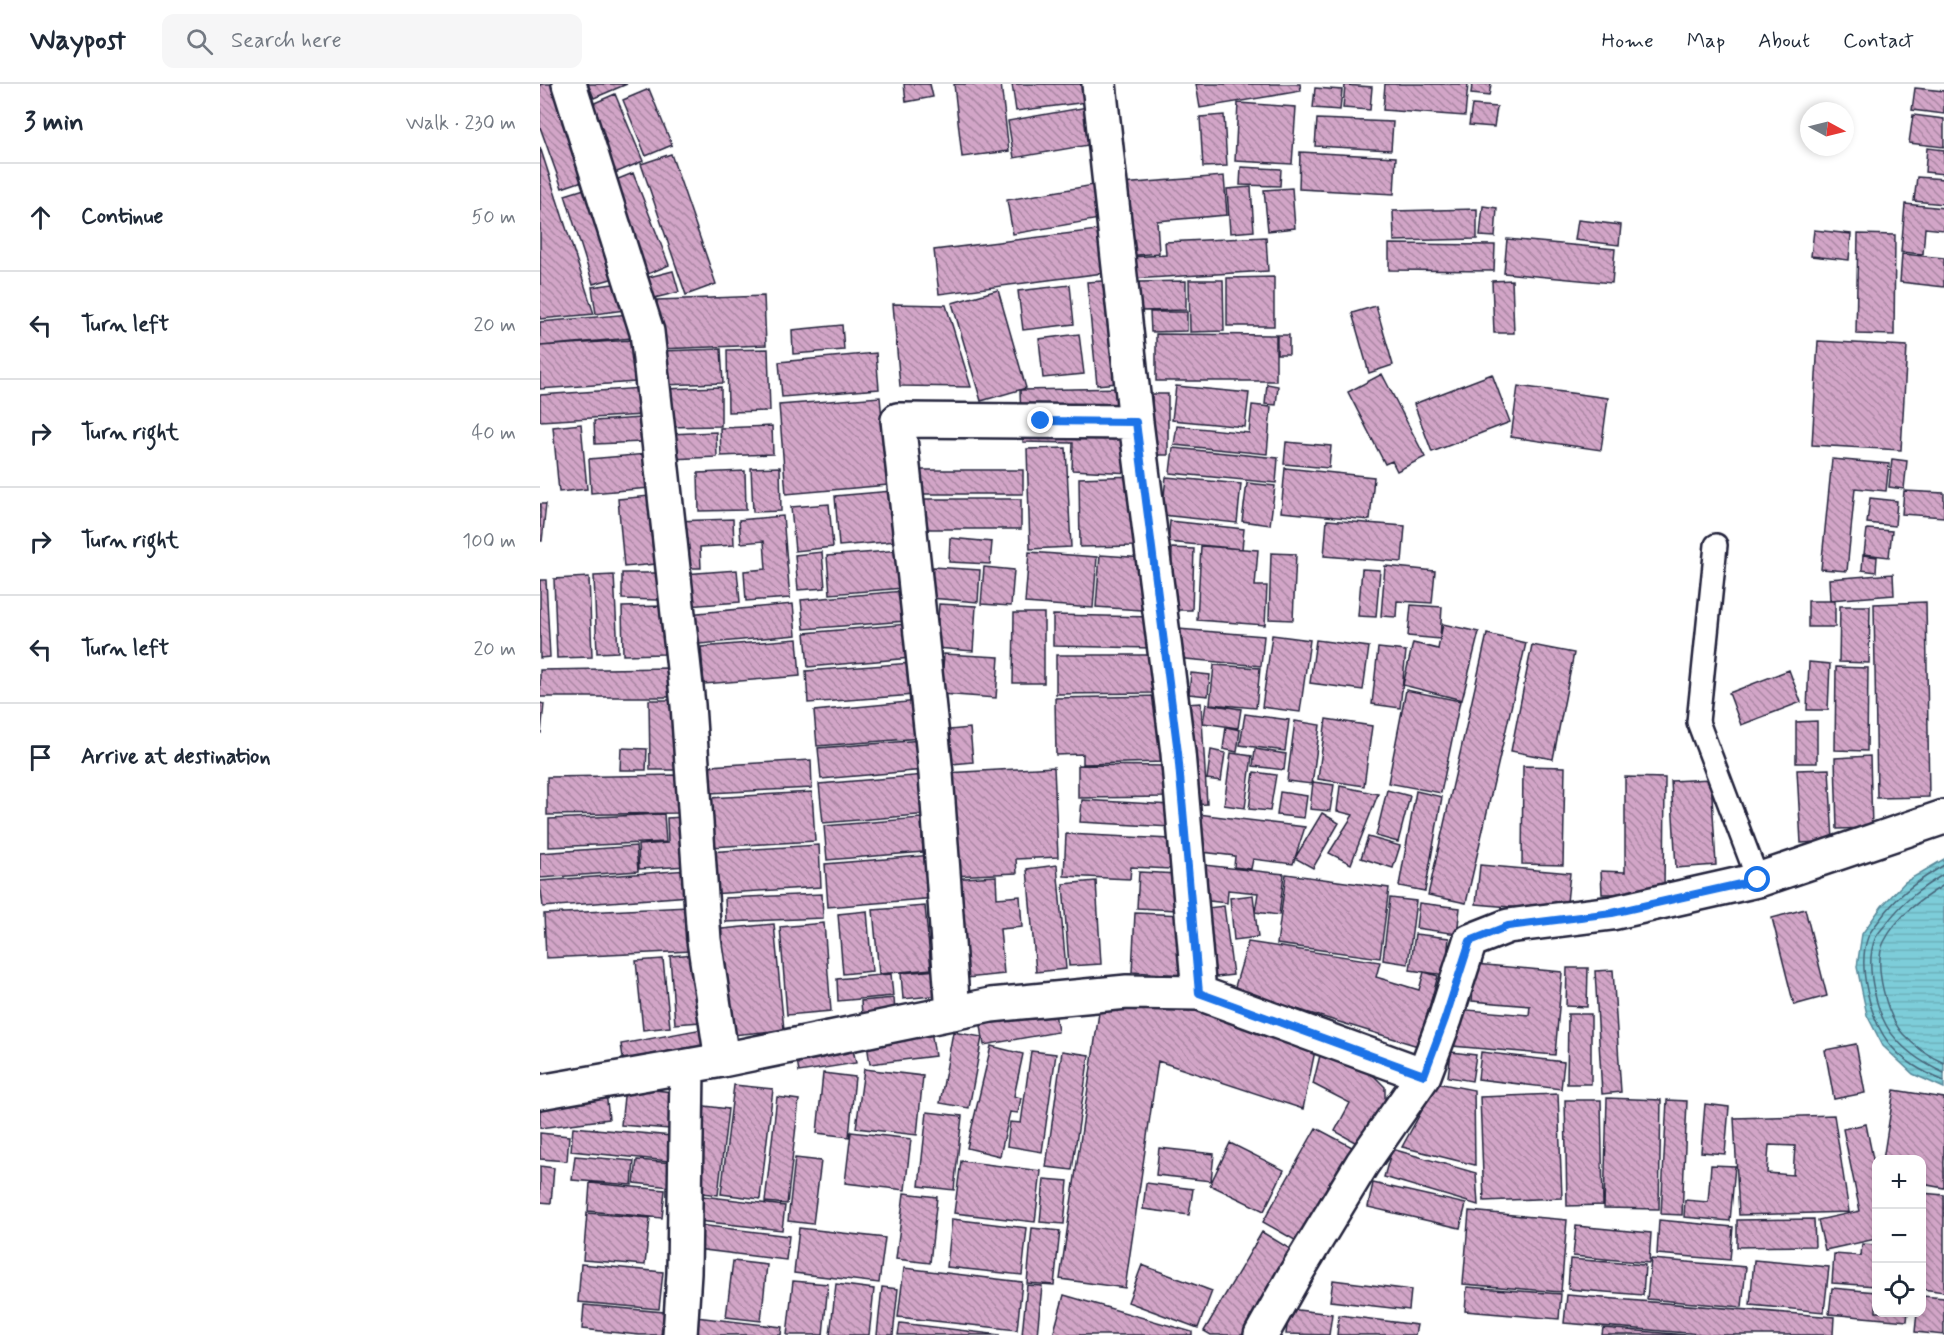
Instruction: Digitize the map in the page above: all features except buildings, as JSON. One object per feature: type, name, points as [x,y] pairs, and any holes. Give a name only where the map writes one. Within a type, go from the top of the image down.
[{"type":"street","points":[[569,84],[647,332],[688,705],[704,940],[722,1060]]},
{"type":"street","points":[[1099,84],[1136,422],[1178,753],[1199,993]]},
{"type":"street","points":[[953,1013],[936,774],[898,420],[1136,422]]},
{"type":"street","points":[[1261,1335],[1362,1164],[1424,1075],[1470,941],[1508,926],[1612,913],[1758,880],[1944,817]]},
{"type":"street","points":[[540,1092],[687,1067],[991,1005],[1127,992],[1199,993],[1424,1075]]},
{"type":"street","points":[[680,1335],[684,1273],[687,1067]]},
{"type":"lane","points":[[1716,545],[1698,722],[1758,880]]},
{"type":"water","points":[[1944,859],[1944,1088],[1913,1074],[1883,1046],[1867,1015],[1857,967],[1862,934],[1882,906],[1905,882]]},
{"type":"route","points":[[1041,421],[1136,422],[1178,753],[1199,993],[1424,1075],[1470,941],[1508,926],[1612,913],[1758,880]]}]
